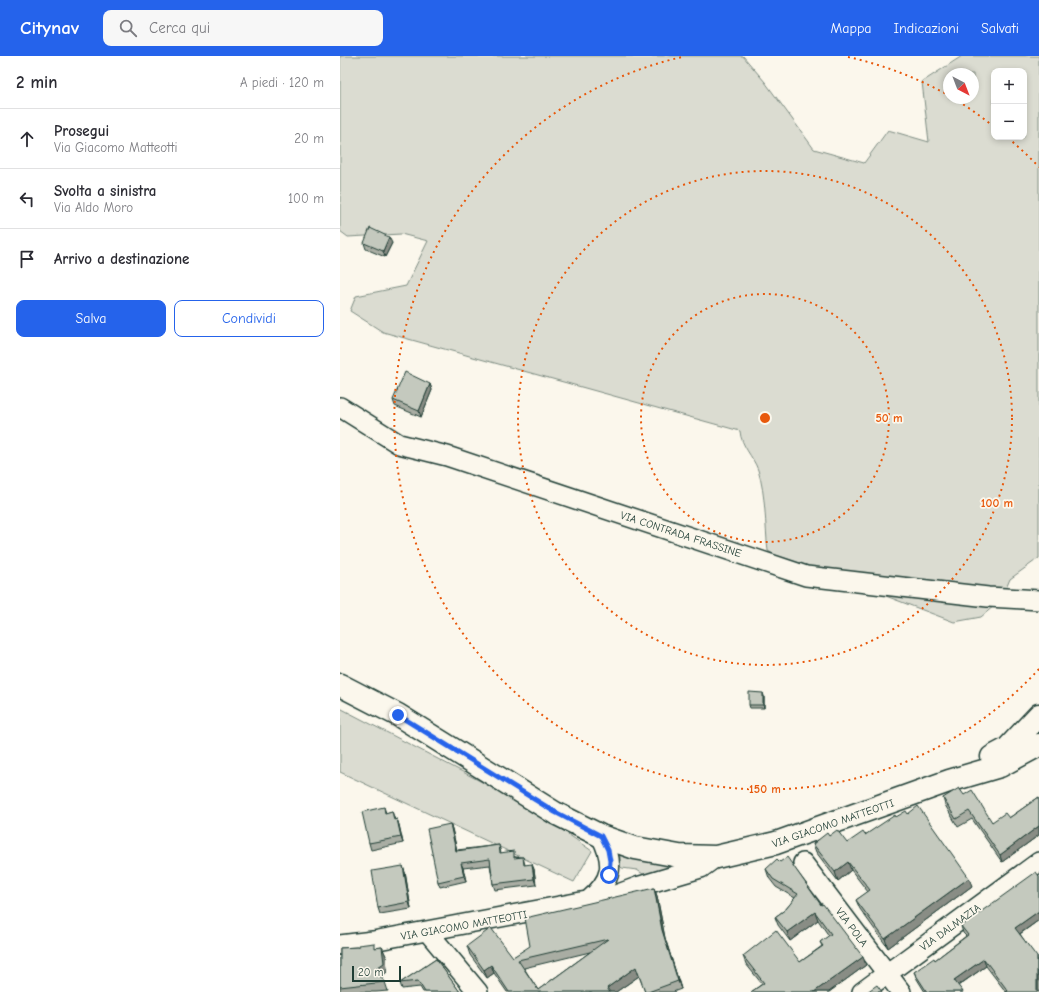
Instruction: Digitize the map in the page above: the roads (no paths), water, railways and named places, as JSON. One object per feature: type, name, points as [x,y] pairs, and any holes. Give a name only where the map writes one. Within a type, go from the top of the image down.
[{"type":"street","name":"VIA CONTRADA FRASSINE","points":[[340,407],[399,444],[447,456],[806,576],[988,597],[1039,600]]},
{"type":"street","name":"VIA GIACOMO MATTEOTTI","points":[[340,685],[398,715],[555,812],[601,836],[657,854],[698,858],[716,857],[776,843],[949,782],[1000,766],[1039,745]]},
{"type":"street","name":"VIA GIACOMO MATTEOTTI","points":[[949,782],[1007,749],[1039,715]]},
{"type":"street","points":[[588,901],[605,884],[609,875],[610,861],[608,850],[601,836]]},
{"type":"street","name":"VIA GIACOMO MATTEOTTI","points":[[340,945],[373,941],[613,896],[640,886],[701,868],[716,857]]},
{"type":"street","name":"VIA DALMAZIA","points":[[862,992],[1039,862]]},
{"type":"street","name":"VIA POLA","points":[[803,863],[901,992]]},
{"type":"street","points":[[427,931],[478,992]]}]
